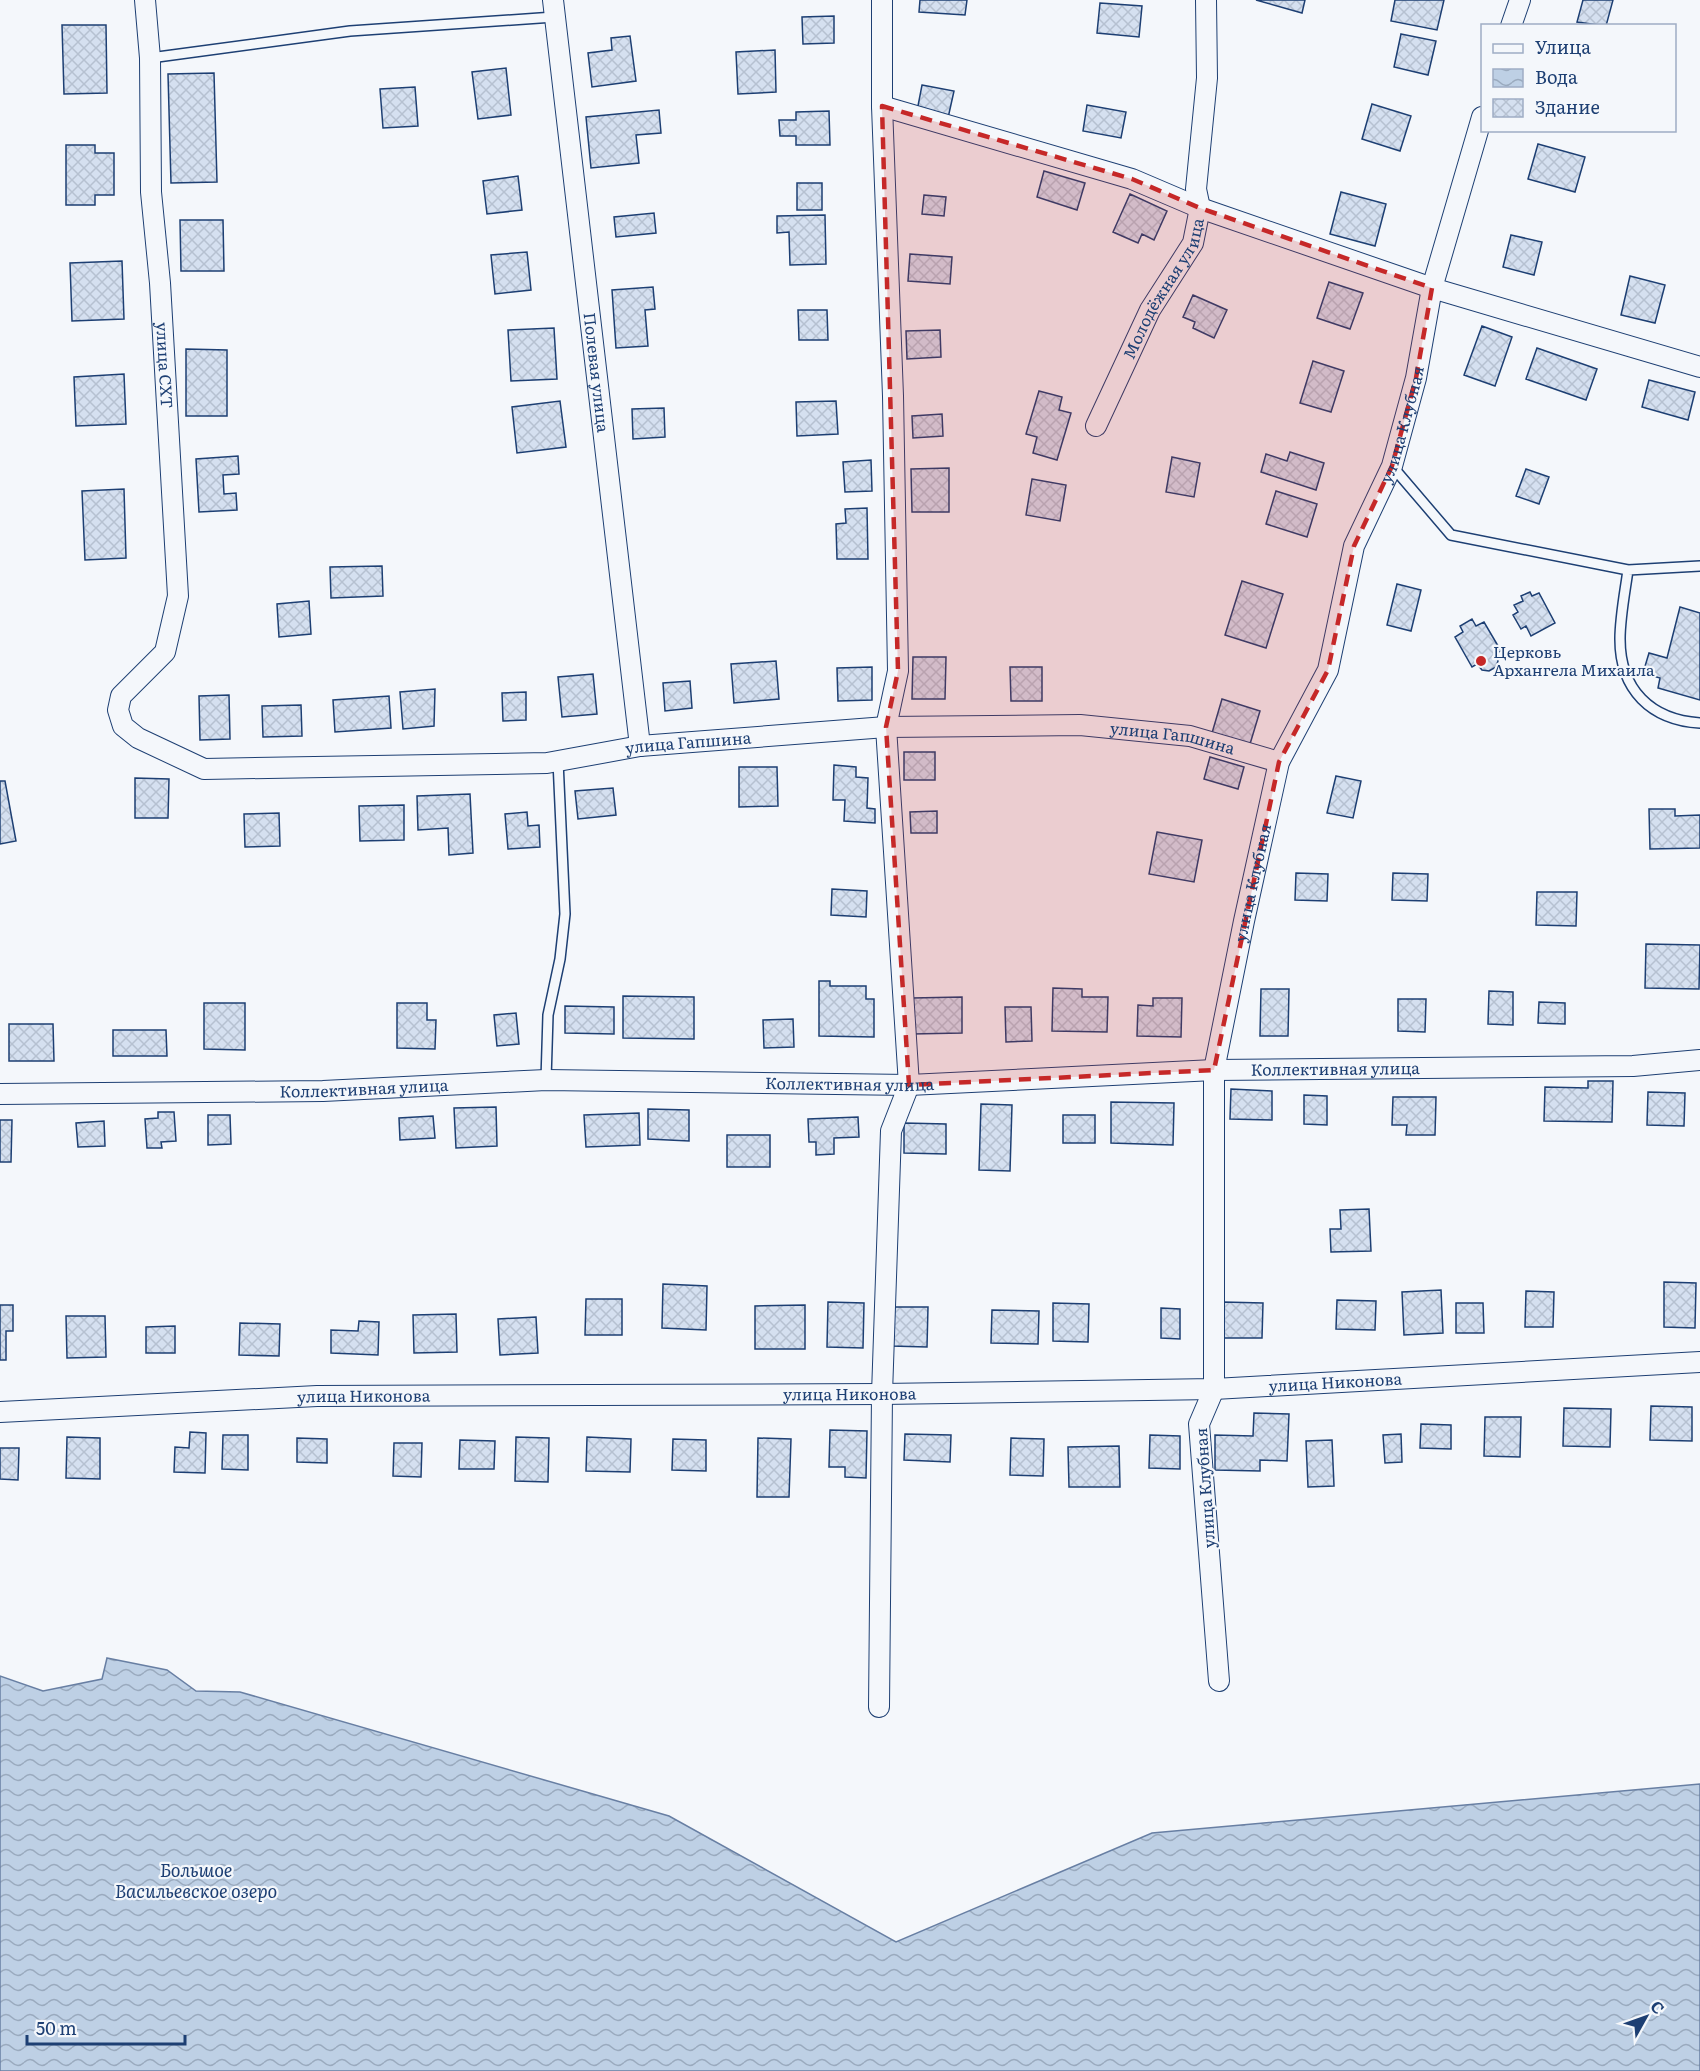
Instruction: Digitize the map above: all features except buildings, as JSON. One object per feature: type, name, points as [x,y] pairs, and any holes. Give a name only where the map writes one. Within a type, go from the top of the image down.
[{"type":"street","name":"улица СХТ","points":[[117,710],[126,691],[165,652],[178,596],[152,192],[150,58],[145,0]]},
{"type":"street","points":[[879,1707],[882,1394],[891,1131],[909,1085],[886,727],[898,671],[882,106],[882,0]]},
{"type":"street","name":"Молодёжная улица","points":[[1096,426],[1150,310],[1193,243],[1200,208],[1196,189],[1207,78],[1206,0]]},
{"type":"street","points":[[1511,24],[1520,0]]},
{"type":"street","name":"Полевая улица","points":[[554,9],[640,746]]},
{"type":"street","points":[[882,106],[1132,179],[1200,208],[1432,288],[1700,367]]},
{"type":"street","name":"улица Клубная","points":[[1220,1681],[1200,1424],[1214,1389],[1214,1070],[1279,762],[1328,670],[1354,546],[1392,466],[1416,378],[1432,288],[1481,120]]},
{"type":"street","name":"улица Гапшина","points":[[117,710],[123,726],[138,738],[204,769],[558,761],[640,746],[886,727],[1080,725],[1190,736],[1279,762]]},
{"type":"street","name":"Коллективная улица","points":[[0,1094],[323,1091],[546,1080],[909,1085],[1214,1070],[1633,1066],[1700,1060]]},
{"type":"street","name":"улица Никонова","points":[[0,1412],[317,1396],[882,1394],[1214,1389],[1700,1362]]},
{"type":"lane","points":[[150,58],[350,31],[554,9]]},
{"type":"lane","points":[[1392,466],[1451,535],[1628,570],[1700,566]]},
{"type":"lane","points":[[1628,570],[1620,639],[1624,670],[1637,694],[1656,712],[1678,722],[1700,723]]},
{"type":"lane","points":[[546,1080],[548,1015],[560,959],[565,914],[558,761]]},
{"type":"highlighted area","points":[[882,106],[1132,179],[1200,208],[1432,288],[1416,378],[1392,466],[1354,546],[1328,670],[1279,762],[1214,1070],[909,1085],[886,727],[898,671]]},
{"type":"water","name":"Большое Васильевское озеро","points":[[107,1658],[167,1670],[196,1691],[240,1692],[669,1816],[896,1942],[1152,1833],[1700,1784],[1700,2071],[0,2071],[0,1676],[43,1691],[102,1679]]},
{"type":"place","name":"Церковь Архангела Михаила","points":[[1481,661]]}]
